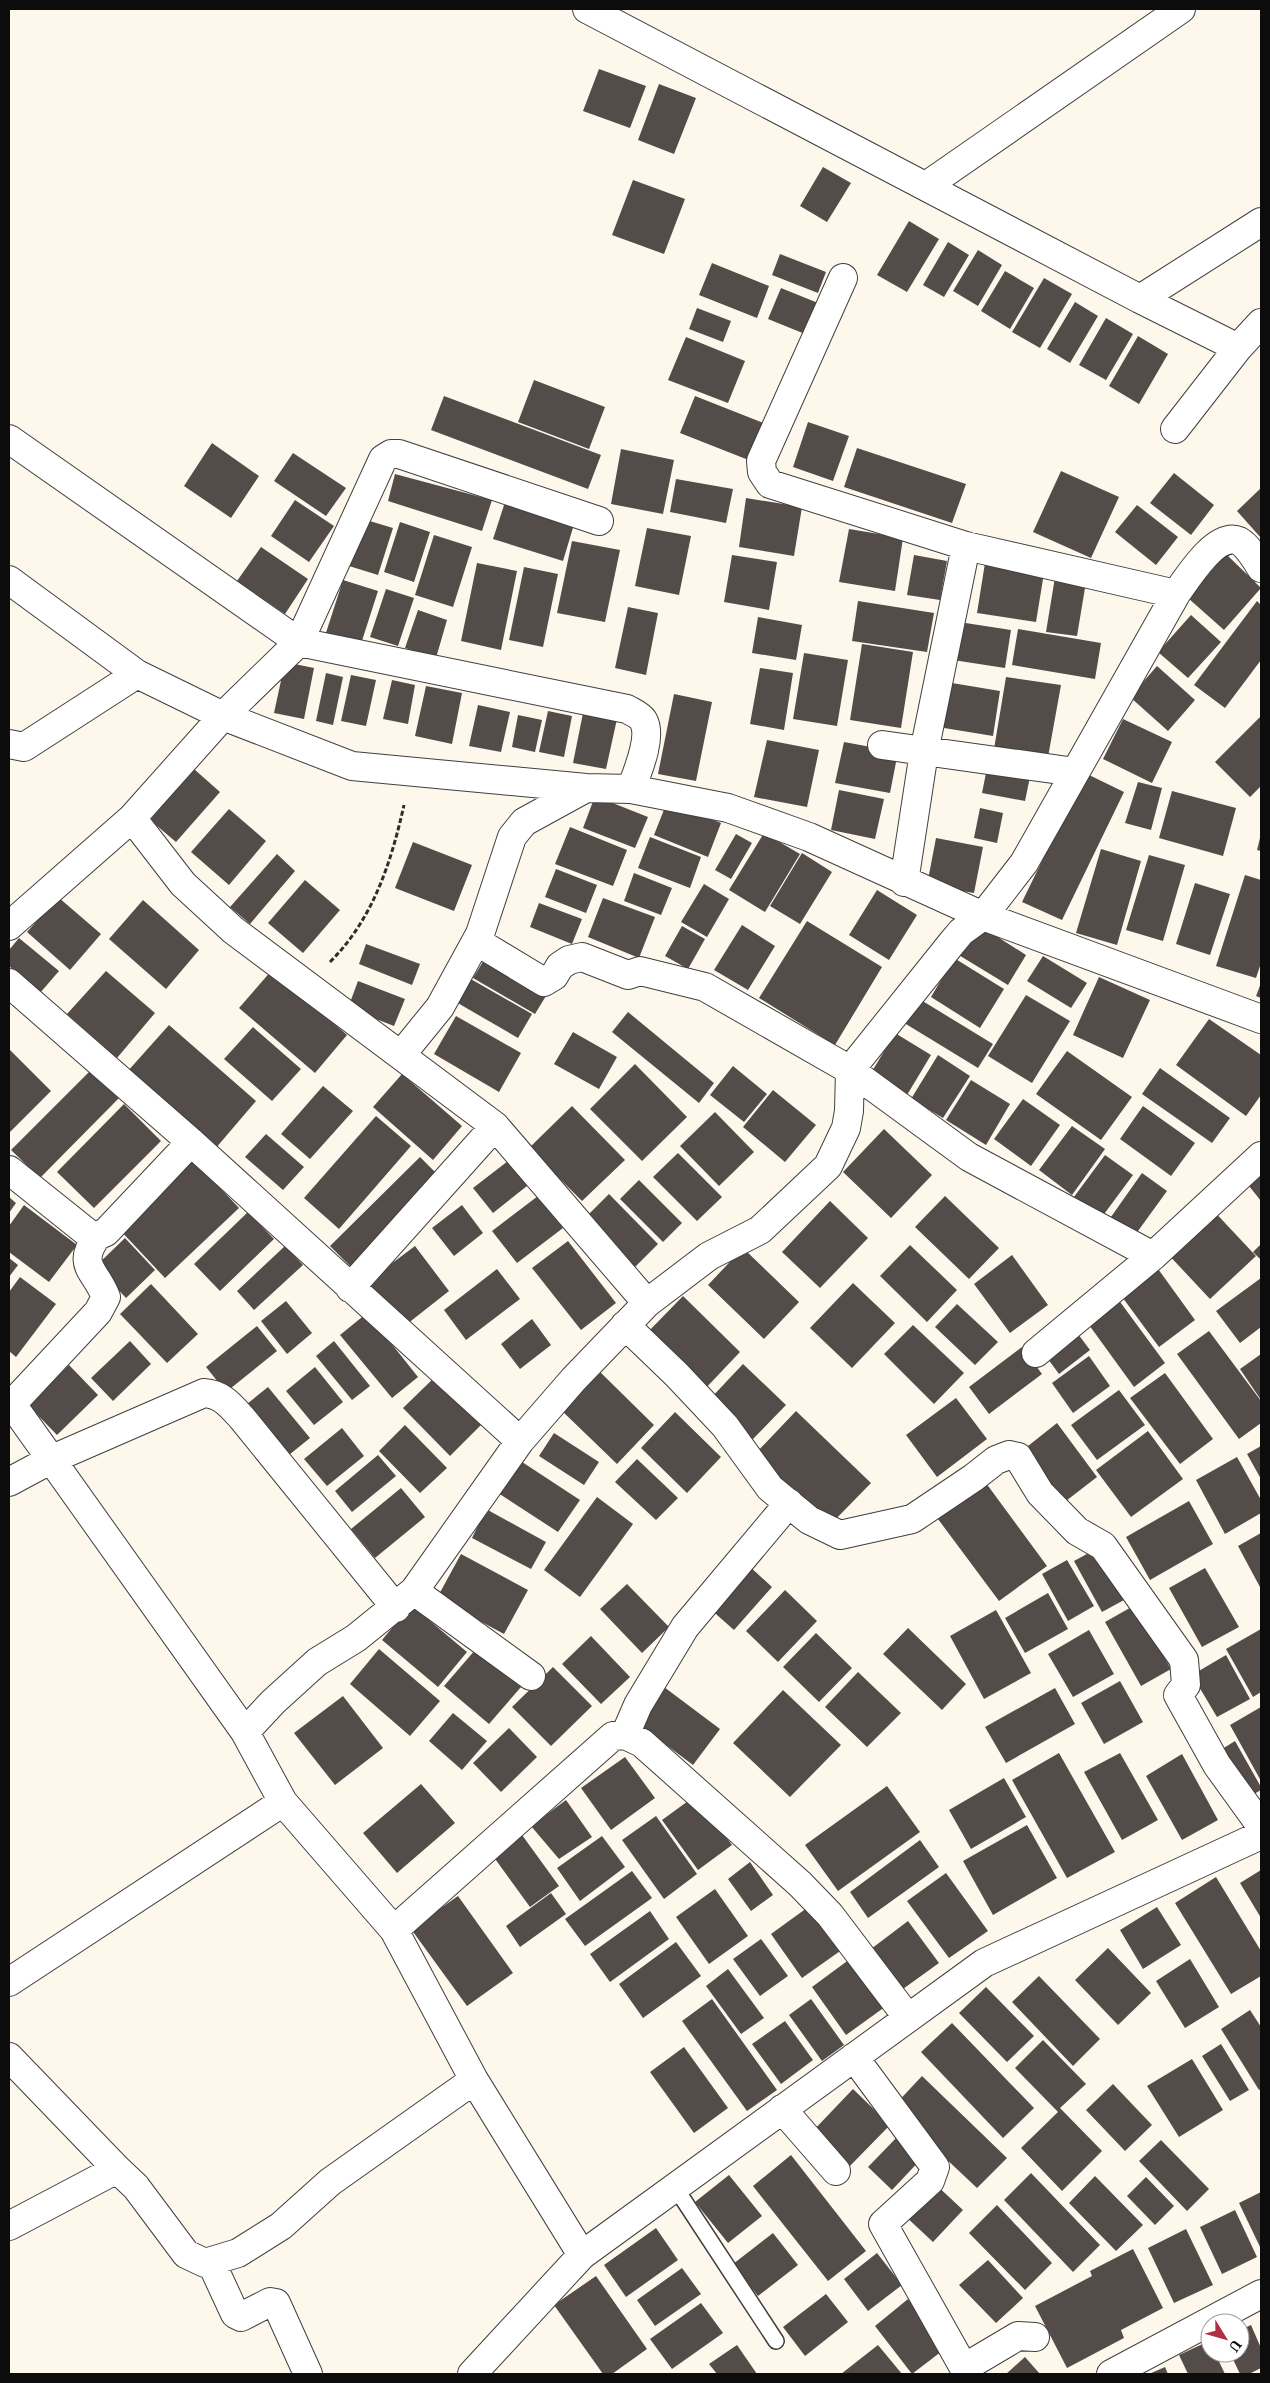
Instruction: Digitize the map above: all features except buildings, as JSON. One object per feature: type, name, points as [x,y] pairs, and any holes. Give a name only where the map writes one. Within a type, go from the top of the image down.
[{"type":"street","points":[[587,9],[1140,299],[1238,348]]},
{"type":"street","points":[[926,186],[1181,9]]},
{"type":"street","points":[[1140,299],[1261,222]]},
{"type":"street","points":[[843,278],[762,462],[764,477],[770,484],[966,546],[1176,594]]},
{"type":"street","points":[[1175,429],[1238,348],[1261,323]]},
{"type":"street","points":[[9,439],[299,642],[627,709],[643,720],[645,726],[644,749],[631,789]]},
{"type":"street","points":[[9,926],[132,818],[223,716],[299,642],[383,459],[391,454],[399,454],[599,521]]},
{"type":"street","points":[[245,1732],[273,1702],[316,1662],[356,1638],[405,1599],[520,1441],[573,1380],[647,1303],[709,1256],[760,1230],[828,1166],[846,1128],[849,1111],[850,1070],[956,938],[982,916],[1024,863],[1176,594],[1207,553],[1231,540],[1239,541],[1261,568]]},
{"type":"street","points":[[904,882],[924,752],[966,546]]},
{"type":"street","points":[[9,580],[137,674],[223,716],[352,766],[586,788],[631,789],[728,808],[809,837],[982,916],[1261,1019]]},
{"type":"street","points":[[9,744],[24,747],[137,674]]},
{"type":"street","points":[[882,745],[1075,772]]},
{"type":"street","points":[[401,1054],[440,1007],[476,941],[512,838],[524,822],[586,788]]},
{"type":"street","points":[[132,818],[183,884],[233,930],[495,1126],[647,1303]]},
{"type":"street","points":[[476,941],[544,982],[554,976],[560,966],[569,960],[582,957],[628,975],[640,971],[705,987],[850,1070],[969,1157],[1153,1256]]},
{"type":"street","points":[[9,984],[191,1142],[520,1441]]},
{"type":"street","points":[[350,1288],[495,1126]]},
{"type":"street","points":[[191,1142],[106,1232],[97,1236],[88,1248],[86,1257],[88,1266],[101,1285],[106,1297],[98,1312],[10,1402],[245,1732],[282,1802],[394,1930],[474,2080],[582,2255]]},
{"type":"street","points":[[1036,1354],[1153,1256],[1261,1156]]},
{"type":"street","points":[[9,1170],[89,1234],[97,1236]]},
{"type":"street","points":[[625,1325],[718,1418],[770,1488],[810,1520],[840,1535],[864,1532],[912,1519],[973,1478],[996,1460],[1009,1455],[1018,1458],[1040,1493],[1077,1531],[1102,1546],[1184,1660],[1186,1685],[1178,1695],[1217,1765],[1261,1826]]},
{"type":"street","points":[[9,1482],[50,1460],[204,1393],[214,1394],[225,1400],[242,1418],[405,1599],[531,1676]]},
{"type":"street","points":[[625,1735],[638,1706],[686,1627],[789,1503]]},
{"type":"street","points":[[394,1930],[602,1745],[613,1736],[625,1735],[642,1742],[800,1884],[830,1915],[908,2018]]},
{"type":"street","points":[[9,1982],[282,1802]]},
{"type":"street","points":[[472,2374],[582,2255],[984,1963],[1261,1835]]},
{"type":"street","points":[[9,2057],[136,2187],[186,2254],[205,2263],[238,2253],[280,2226],[330,2182],[474,2080]]},
{"type":"street","points":[[854,2057],[935,2167],[930,2181],[883,2224],[967,2371],[1018,2336],[1035,2337]]},
{"type":"street","points":[[782,2109],[836,2171]]},
{"type":"street","points":[[9,2226],[117,2169]]},
{"type":"street","points":[[211,2262],[236,2314],[241,2317],[270,2302],[276,2303],[308,2374]]},
{"type":"street","points":[[1111,2374],[1261,2294]]},
{"type":"lane","points":[[675,2187],[776,2341]]},
{"type":"path","points":[[307,984],[349,943],[373,902],[391,858],[411,773]]}]
